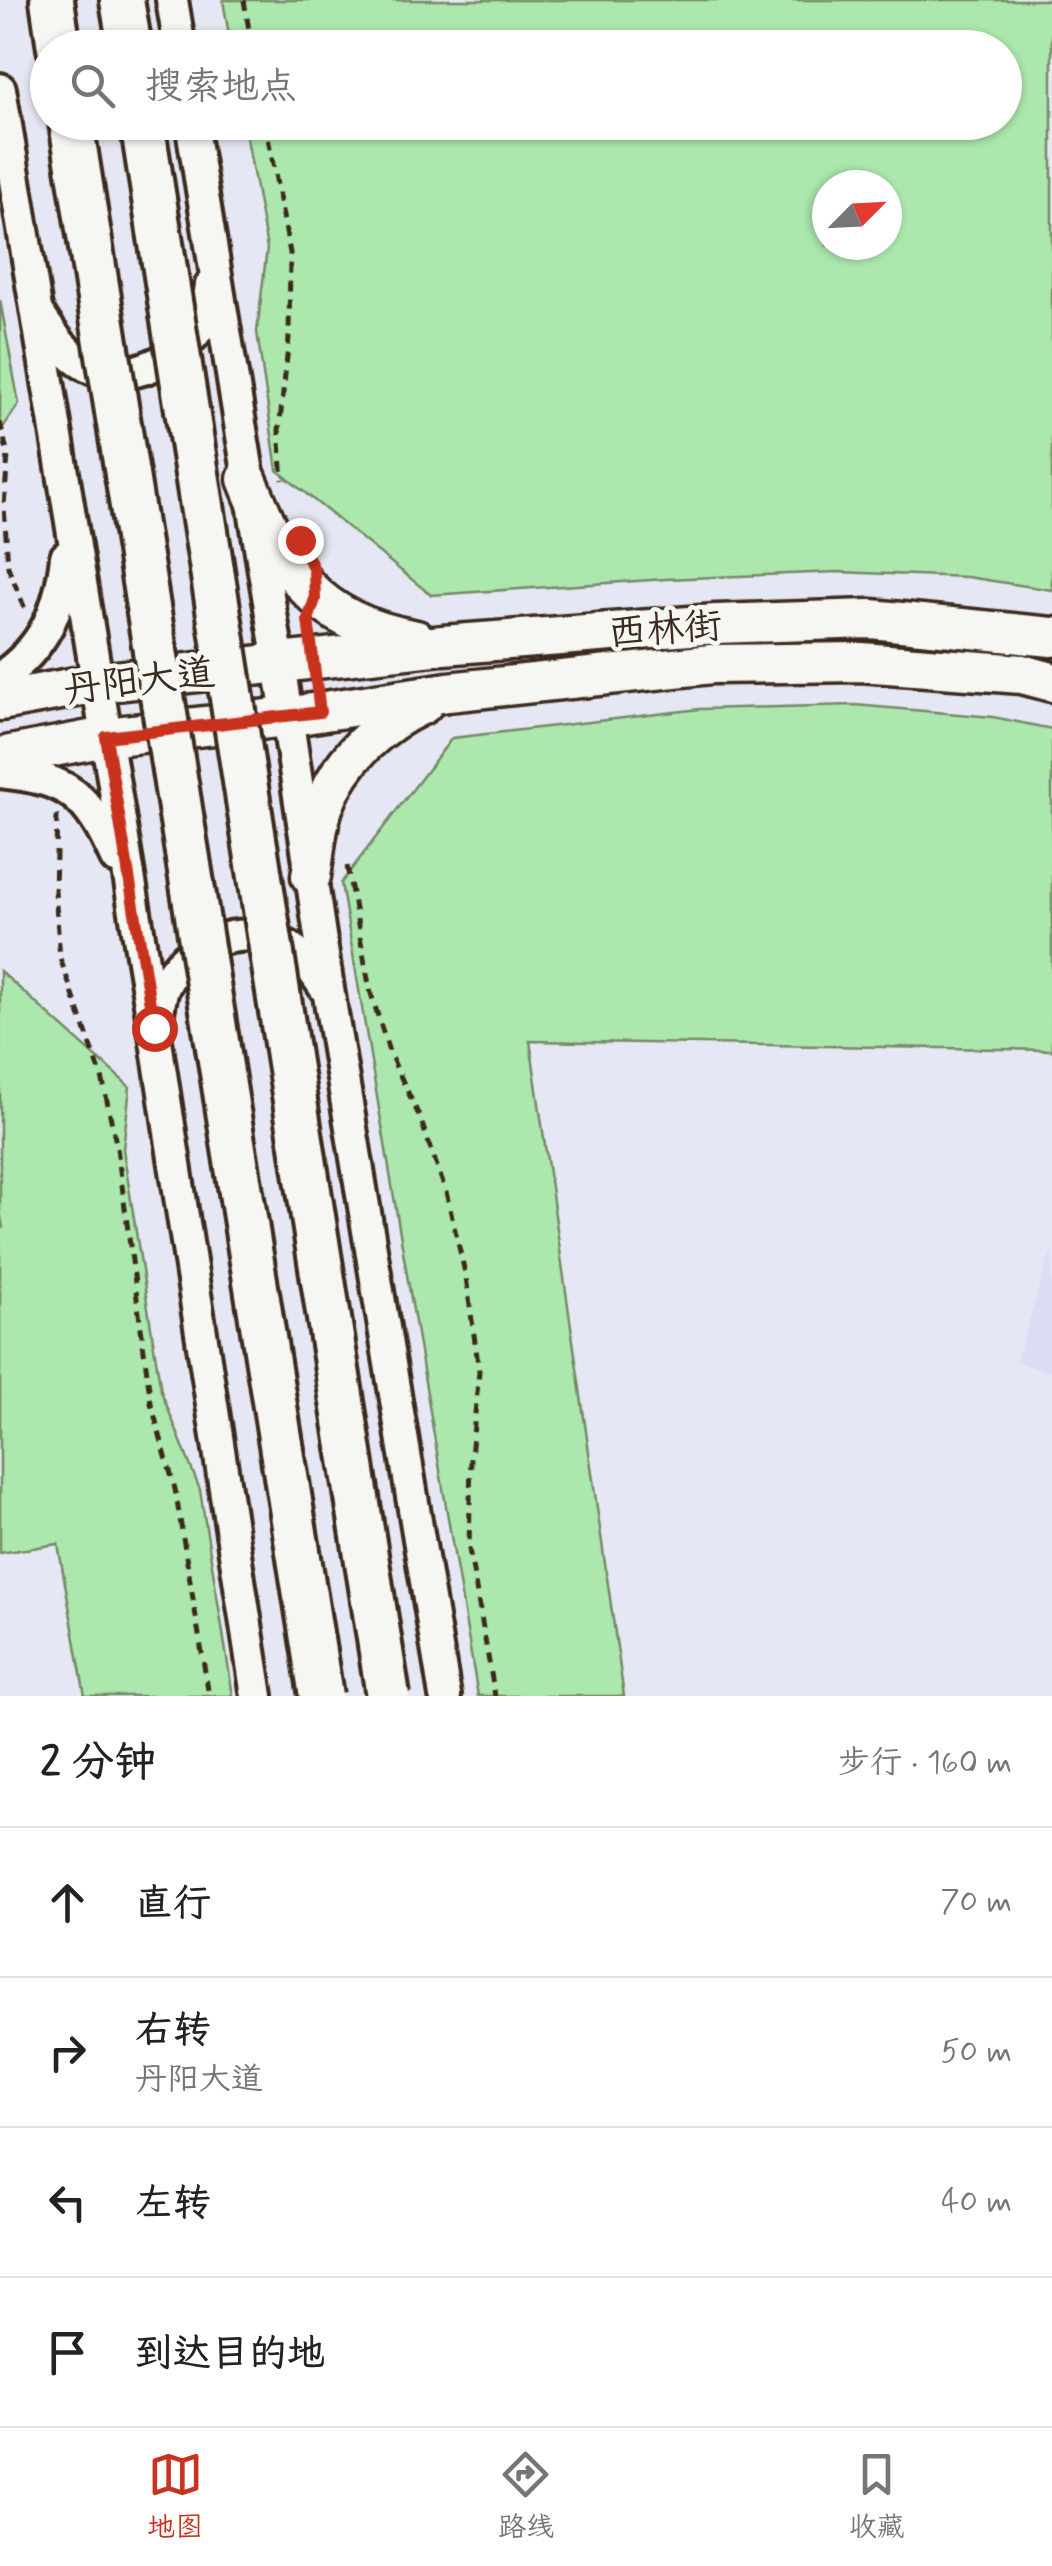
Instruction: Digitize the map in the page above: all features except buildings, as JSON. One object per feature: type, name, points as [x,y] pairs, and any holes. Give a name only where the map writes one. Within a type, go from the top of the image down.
[{"type":"highway","points":[[52,0],[56,30]]},
{"type":"highway","points":[[122,0],[127,30]]},
{"type":"highway","points":[[74,140],[321,1696]]},
{"type":"highway","points":[[145,140],[388,1696]]},
{"type":"main road","points":[[247,479],[269,533],[315,599],[354,621],[400,637],[443,644]]},
{"type":"main road","name":"西林街","points":[[279,663],[443,644],[716,624],[871,619],[1052,637]]},
{"type":"main road","name":"西林街","points":[[286,716],[448,692],[712,664],[862,662],[1022,674],[1052,682]]},
{"type":"main road","name":"丹阳大道","points":[[0,701],[98,683],[279,663]]},
{"type":"main road","points":[[310,876],[324,806],[346,766],[374,733],[399,715],[448,692]]},
{"type":"main road","name":"丹阳大道","points":[[0,757],[106,737],[286,716]]},
{"type":"street","points":[[172,0],[177,30]]},
{"type":"street","points":[[0,89],[154,1028],[257,1696]]},
{"type":"street","points":[[194,140],[445,1696]]},
{"type":"street","points":[[34,308],[62,346],[88,367],[117,374],[136,371],[160,362],[184,344],[204,321],[214,273]]},
{"type":"street","points":[[0,678],[27,658],[44,634],[62,595],[70,514]]},
{"type":"street","points":[[0,772],[40,776],[70,790],[98,818],[136,919]]},
{"type":"street","points":[[154,1028],[164,987],[181,962],[208,942],[230,936],[260,936],[290,948],[310,966],[329,995]]},
{"type":"path","points":[[244,0],[249,30]]},
{"type":"path","points":[[268,140],[290,253],[288,338],[279,430],[284,492]]},
{"type":"path","points":[[0,422],[8,454],[4,506],[8,567],[26,610],[44,634]]},
{"type":"path","points":[[70,790],[57,810],[54,891],[60,958],[102,1078],[117,1148],[151,1403],[176,1489],[210,1696]]},
{"type":"path","points":[[345,858],[370,990],[389,1052],[420,1118],[446,1192],[466,1277],[479,1371],[471,1458],[469,1548],[495,1696]]},
{"type":"shaded area","points":[[1052,1247],[1052,1373],[1016,1362]]},
{"type":"green space","points":[[223,0],[1052,0],[1052,590],[967,577],[837,572],[431,595],[277,470],[257,332],[267,248],[247,140],[1022,140],[1022,30],[228,30]]},
{"type":"green space","points":[[0,300],[19,404],[0,432]]},
{"type":"green space","points":[[855,705],[993,717],[1052,729],[1052,1050],[530,1041],[624,1696],[478,1696],[341,883],[452,738],[700,709]]},
{"type":"green space","points":[[0,971],[130,1087],[123,1149],[161,1391],[200,1490],[233,1696],[85,1696],[58,1544],[0,1553]]},
{"type":"route","points":[[154,1028],[106,737],[320,712],[308,620],[315,599],[314,570],[300,540]]}]
